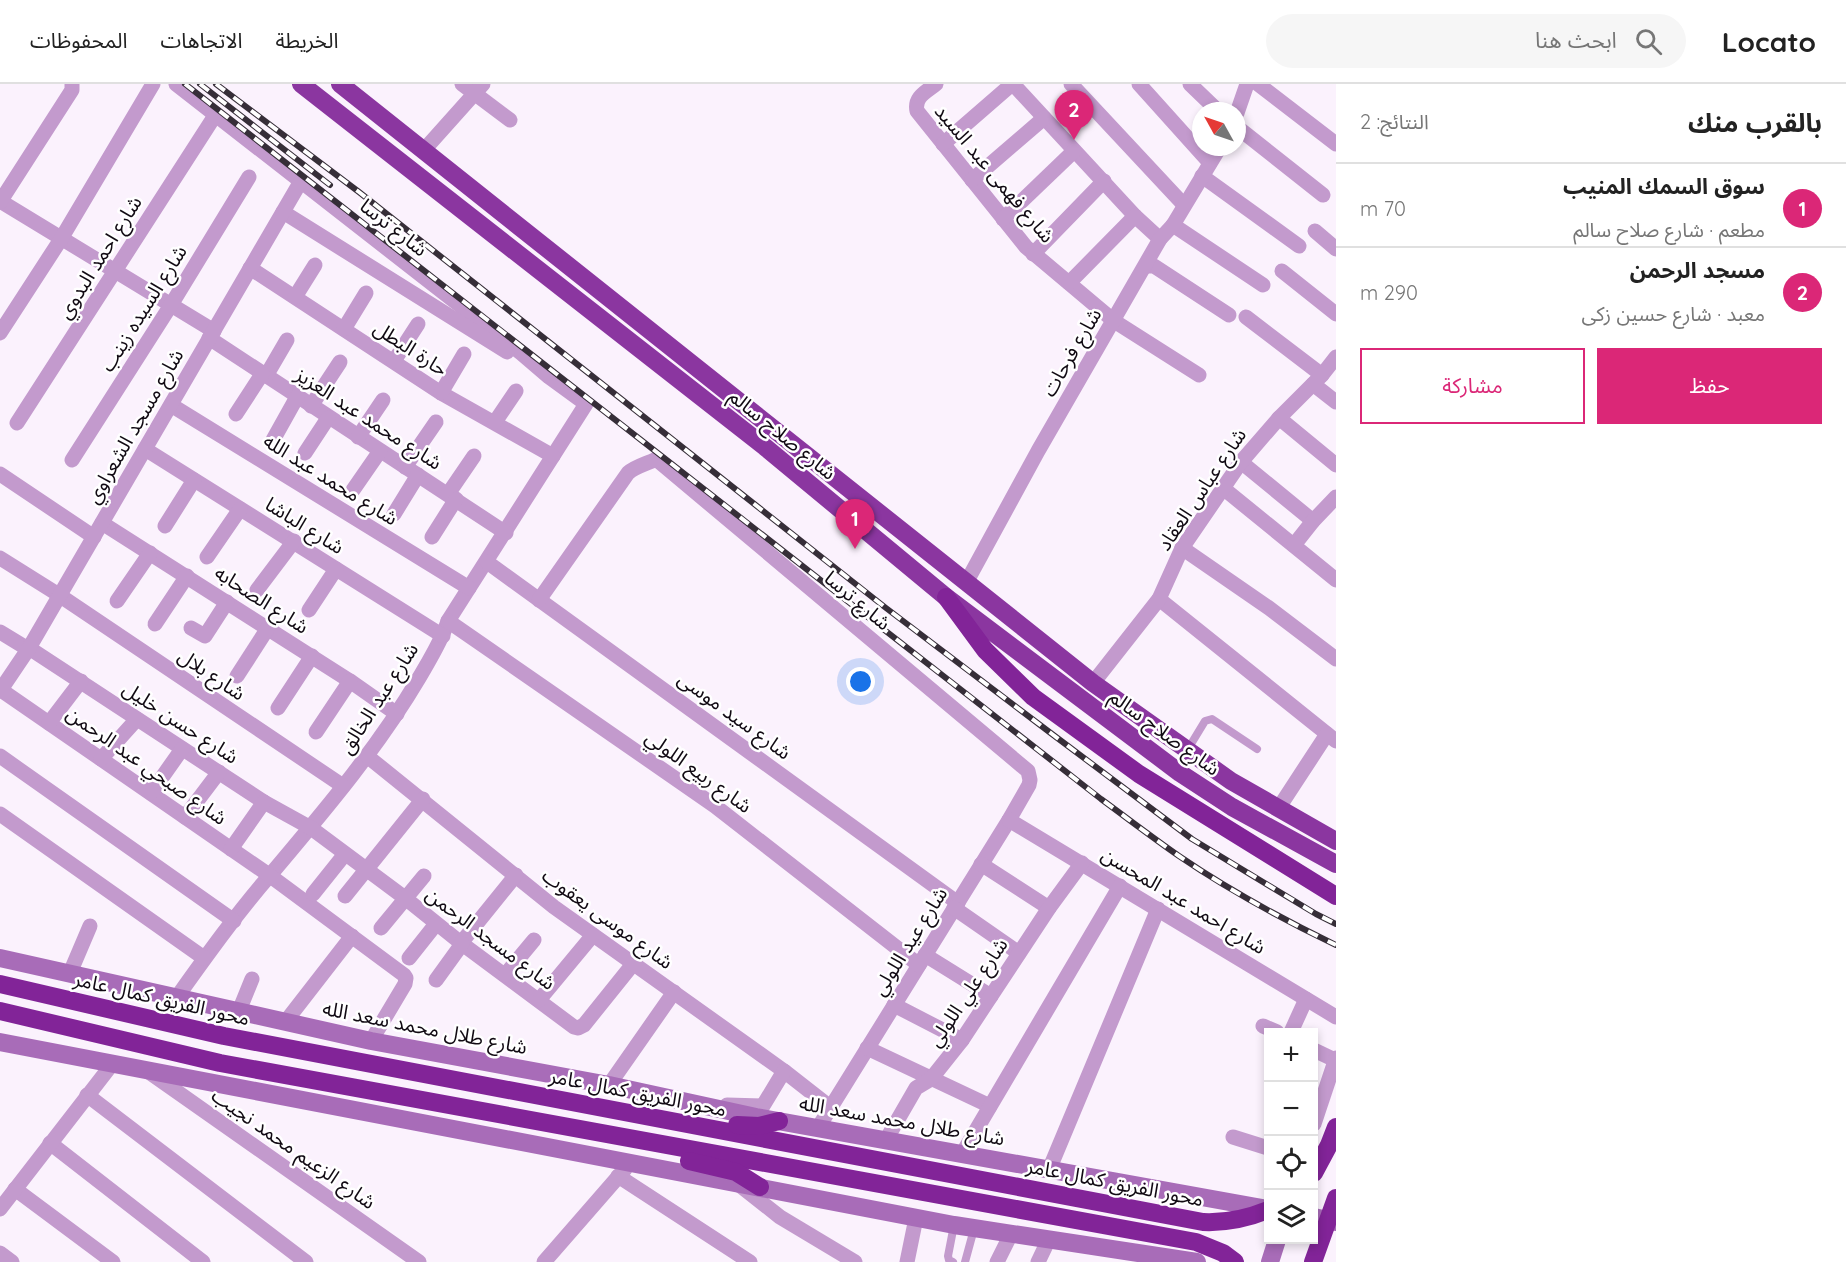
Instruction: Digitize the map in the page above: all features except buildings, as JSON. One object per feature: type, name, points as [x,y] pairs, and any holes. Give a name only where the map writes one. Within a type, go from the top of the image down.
[{"type":"highway","name":"شارع صلاح سالم","points":[[301,84],[765,447],[945,597],[1180,773],[1218,798],[1336,864]]},
{"type":"highway","name":"شارع صلاح سالم","points":[[340,84],[1092,683],[1231,781],[1336,841]]},
{"type":"highway","points":[[671,374],[685,359]]},
{"type":"highway","points":[[945,597],[1000,667],[1033,697],[1139,774],[1336,896]]},
{"type":"highway","points":[[1218,798],[1231,781]]},
{"type":"highway","name":"محور الفريق كمال عامر","points":[[0,984],[224,1036],[1203,1222],[1238,1221],[1264,1212]]},
{"type":"highway","points":[[0,1011],[220,1063],[1196,1242],[1222,1253],[1235,1262]]},
{"type":"highway","points":[[585,1104],[611,1103],[739,1126],[759,1126],[778,1121]]},
{"type":"highway","points":[[1318,1166],[1336,1127]]},
{"type":"highway","points":[[574,1128],[603,1144],[732,1176],[744,1176],[760,1187]]},
{"type":"highway","points":[[1313,1262],[1335,1208]]},
{"type":"main road","name":"شارع طلال محمد سعد الله","points":[[0,958],[371,1041],[703,1104],[759,1111],[778,1121],[1264,1209]]},
{"type":"main road","points":[[0,1042],[145,1068],[624,1170],[732,1176]]},
{"type":"main road","points":[[760,1187],[954,1225],[1049,1239],[1155,1259],[1197,1262]]},
{"type":"main road","points":[[1318,1215],[1335,1208]]},
{"type":"main road","points":[[1270,1262],[1275,1244]]},
{"type":"street","points":[[0,202],[72,90],[72,84]]},
{"type":"street","points":[[0,333],[62,238],[153,84]]},
{"type":"street","name":"شارع ترسا","points":[[176,84],[586,404]]},
{"type":"street","points":[[462,84],[479,89],[510,120]]},
{"type":"street","name":"شارع فهمى عبد السيد","points":[[936,84],[919,97],[916,104],[917,111],[1021,243],[1114,321],[1199,375]]},
{"type":"street","points":[[943,144],[1012,84],[1135,216],[1160,239]]},
{"type":"street","points":[[1071,84],[1184,205]]},
{"type":"street","points":[[1139,84],[1206,170],[1299,246]]},
{"type":"street","points":[[1190,84],[1209,102]]},
{"type":"street","points":[[1241,102],[1247,84]]},
{"type":"street","points":[[1258,84],[1336,144]]},
{"type":"street","points":[[424,150],[479,89]]},
{"type":"street","name":"شارع احمد البدوي","points":[[17,423],[216,114]]},
{"type":"street","points":[[972,180],[1044,118]]},
{"type":"street","points":[[1246,134],[1323,195]]},
{"type":"street","points":[[1003,219],[1074,151]]},
{"type":"street","name":"شارع فرحات","points":[[966,583],[1038,451],[1160,239],[1173,225],[1215,156]]},
{"type":"street","name":"شارع السيده زينب","points":[[72,460],[249,177]]},
{"type":"street","name":"شارع مسجد الشعراوي","points":[[1,690],[94,537],[301,181]]},
{"type":"street","points":[[1034,254],[1104,181]]},
{"type":"street","name":"شارع محمد عبد العزيز","points":[[0,202],[171,305],[264,375],[506,532]]},
{"type":"street","points":[[283,212],[504,351],[521,353]]},
{"type":"street","points":[[1069,283],[1135,216]]},
{"type":"street","points":[[1173,225],[1263,285]]},
{"type":"street","points":[[1315,231],[1336,249]]},
{"type":"street","points":[[295,297],[315,265]]},
{"type":"street","points":[[1146,266],[1154,266],[1229,315]]},
{"type":"street","name":"حارة البطل","points":[[250,268],[441,393],[553,456]]},
{"type":"street","points":[[1282,271],[1336,314]]},
{"type":"street","points":[[344,329],[366,294]]},
{"type":"street","points":[[1246,317],[1317,379],[1336,402]]},
{"type":"street","points":[[394,361],[418,324]]},
{"type":"street","points":[[236,414],[287,340]]},
{"type":"street","points":[[441,393],[465,354]]},
{"type":"street","name":"شارع عباس العقاد","points":[[1092,683],[1159,599],[1182,548],[1241,462],[1336,357]]},
{"type":"street","points":[[311,406],[340,362]]},
{"type":"street","points":[[495,422],[516,391]]},
{"type":"street","points":[[273,440],[297,397]]},
{"type":"street","points":[[358,437],[383,400]]},
{"type":"street","name":"شارع عبد الخالق","points":[[177,997],[204,958],[269,875],[311,828],[397,714],[469,588],[586,404]]},
{"type":"street","name":"شارع محمد عبد الله","points":[[171,405],[469,588]]},
{"type":"street","points":[[305,453],[328,418]]},
{"type":"street","points":[[1279,418],[1336,465]]},
{"type":"street","points":[[405,467],[436,422]]},
{"type":"street","name":"شارع الباشا","points":[[145,448],[336,569],[446,628]]},
{"type":"street","points":[[353,490],[380,450]]},
{"type":"street","points":[[432,537],[474,456]]},
{"type":"street","name":"شارع ترسا","points":[[539,600],[628,473],[656,459],[1025,767],[1030,775]]},
{"type":"street","points":[[1241,462],[1313,521]]},
{"type":"street","points":[[0,474],[94,537]]},
{"type":"street","points":[[394,514],[418,475]]},
{"type":"street","points":[[165,526],[194,480]]},
{"type":"street","points":[[1222,488],[1335,576]]},
{"type":"street","points":[[1294,545],[1336,497]]},
{"type":"street","points":[[207,557],[240,509]]},
{"type":"street","name":"شارع الصحابه","points":[[102,523],[312,656],[397,714]]},
{"type":"street","points":[[257,590],[294,541]]},
{"type":"street","points":[[1182,548],[1336,659]]},
{"type":"street","points":[[117,601],[150,553]]},
{"type":"street","name":"شارع بلال","points":[[0,558],[59,595],[343,786]]},
{"type":"street","name":"شارع سيد موسى","points":[[487,562],[1019,953]]},
{"type":"street","points":[[309,610],[336,569]]},
{"type":"street","points":[[155,624],[187,576]]},
{"type":"street","points":[[1159,599],[1331,738],[1278,809]]},
{"type":"street","points":[[191,628],[205,636],[227,602]]},
{"type":"street","points":[[237,676],[268,628]]},
{"type":"street","name":"شارع ربيع اللولي","points":[[446,628],[715,806],[922,960],[991,996]]},
{"type":"street","name":"شارع حسن خليل","points":[[0,632],[81,681],[264,802],[311,828]]},
{"type":"street","points":[[278,708],[312,656]]},
{"type":"street","points":[[49,723],[81,681]]},
{"type":"street","points":[[316,732],[350,681]]},
{"type":"street","name":"شارع صبحي عبد الرحمن","points":[[1,690],[269,875],[406,978],[405,984],[371,1041]]},
{"type":"street","points":[[101,759],[137,719]]},
{"type":"street","points":[[151,793],[182,749]]},
{"type":"street","points":[[0,756],[234,921]]},
{"type":"street","name":"شارع موسى يعقوب","points":[[367,756],[593,935],[784,1071],[830,1107]]},
{"type":"street","points":[[185,817],[219,772]]},
{"type":"street","name":"شارع عيد اللولي","points":[[818,1128],[1010,820],[1029,785],[1030,775]]},
{"type":"street","points":[[345,896],[423,799]]},
{"type":"street","points":[[231,849],[264,802]]},
{"type":"street","points":[[0,814],[204,958]]},
{"type":"street","name":"شارع احمد عبد المحسن","points":[[1010,820],[1336,1017]]},
{"type":"street","name":"شارع مسجد الرحمن","points":[[311,828],[574,1027],[580,1028],[633,964]]},
{"type":"street","points":[[313,894],[345,854]]},
{"type":"street","points":[[981,864],[1049,908]]},
{"type":"street","name":"شارع علي اللولي","points":[[886,1140],[916,1088],[932,1079],[962,1040],[1049,908],[1082,864]]},
{"type":"street","points":[[381,928],[424,876]]},
{"type":"street","points":[[436,980],[516,876]]},
{"type":"street","points":[[962,1154],[1120,886]]},
{"type":"street","points":[[1049,1170],[1158,909]]},
{"type":"street","points":[[409,958],[436,924]]},
{"type":"street","points":[[70,973],[90,926]]},
{"type":"street","points":[[539,1000],[593,935]]},
{"type":"street","points":[[286,1021],[352,936]]},
{"type":"street","points":[[505,975],[534,940]]},
{"type":"street","points":[[239,1011],[252,979]]},
{"type":"street","points":[[609,1085],[674,992]]},
{"type":"street","points":[[1293,1028],[1306,999]]},
{"type":"street","points":[[894,1005],[962,1040]]},
{"type":"street","points":[[867,1048],[990,1106]]},
{"type":"street","points":[[1318,1052],[1336,1059],[1318,1112]]},
{"type":"street","points":[[0,1209],[113,1063]]},
{"type":"street","name":"شارع الزعيم محمد نجيب","points":[[145,1068],[419,1262]]},
{"type":"street","points":[[759,1111],[784,1071]]},
{"type":"street","points":[[87,1095],[306,1262]]},
{"type":"street","points":[[1233,1137],[1264,1146]]},
{"type":"street","points":[[50,1143],[203,1262]]},
{"type":"street","points":[[544,1262],[624,1170],[750,1262]]},
{"type":"street","points":[[732,1176],[780,1217],[855,1262]]},
{"type":"street","points":[[15,1189],[113,1262]]},
{"type":"street","points":[[907,1262],[916,1218]]},
{"type":"street","points":[[997,1262],[1011,1234]]},
{"type":"street","points":[[1038,1262],[1049,1239]]},
{"type":"street","points":[[0,1253],[12,1262]]},
{"type":"lane","points":[[1187,750],[1208,719],[1215,721],[1257,749]]},
{"type":"lane","points":[[953,1262],[948,1256],[954,1225]]},
{"type":"lane","points":[[965,1262],[974,1228]]},
{"type":"railway","points":[[185,84],[1101,799],[1217,881],[1336,945]]},
{"type":"railway","points":[[200,84],[330,185]]},
{"type":"railway","points":[[216,84],[359,192],[886,608],[1052,734],[1192,839],[1336,924]]},
{"type":"place","name":"مسجد الرحمن","points":[[1074,140]]},
{"type":"place","name":"سوق السمك المنيب","points":[[855,549]]}]
